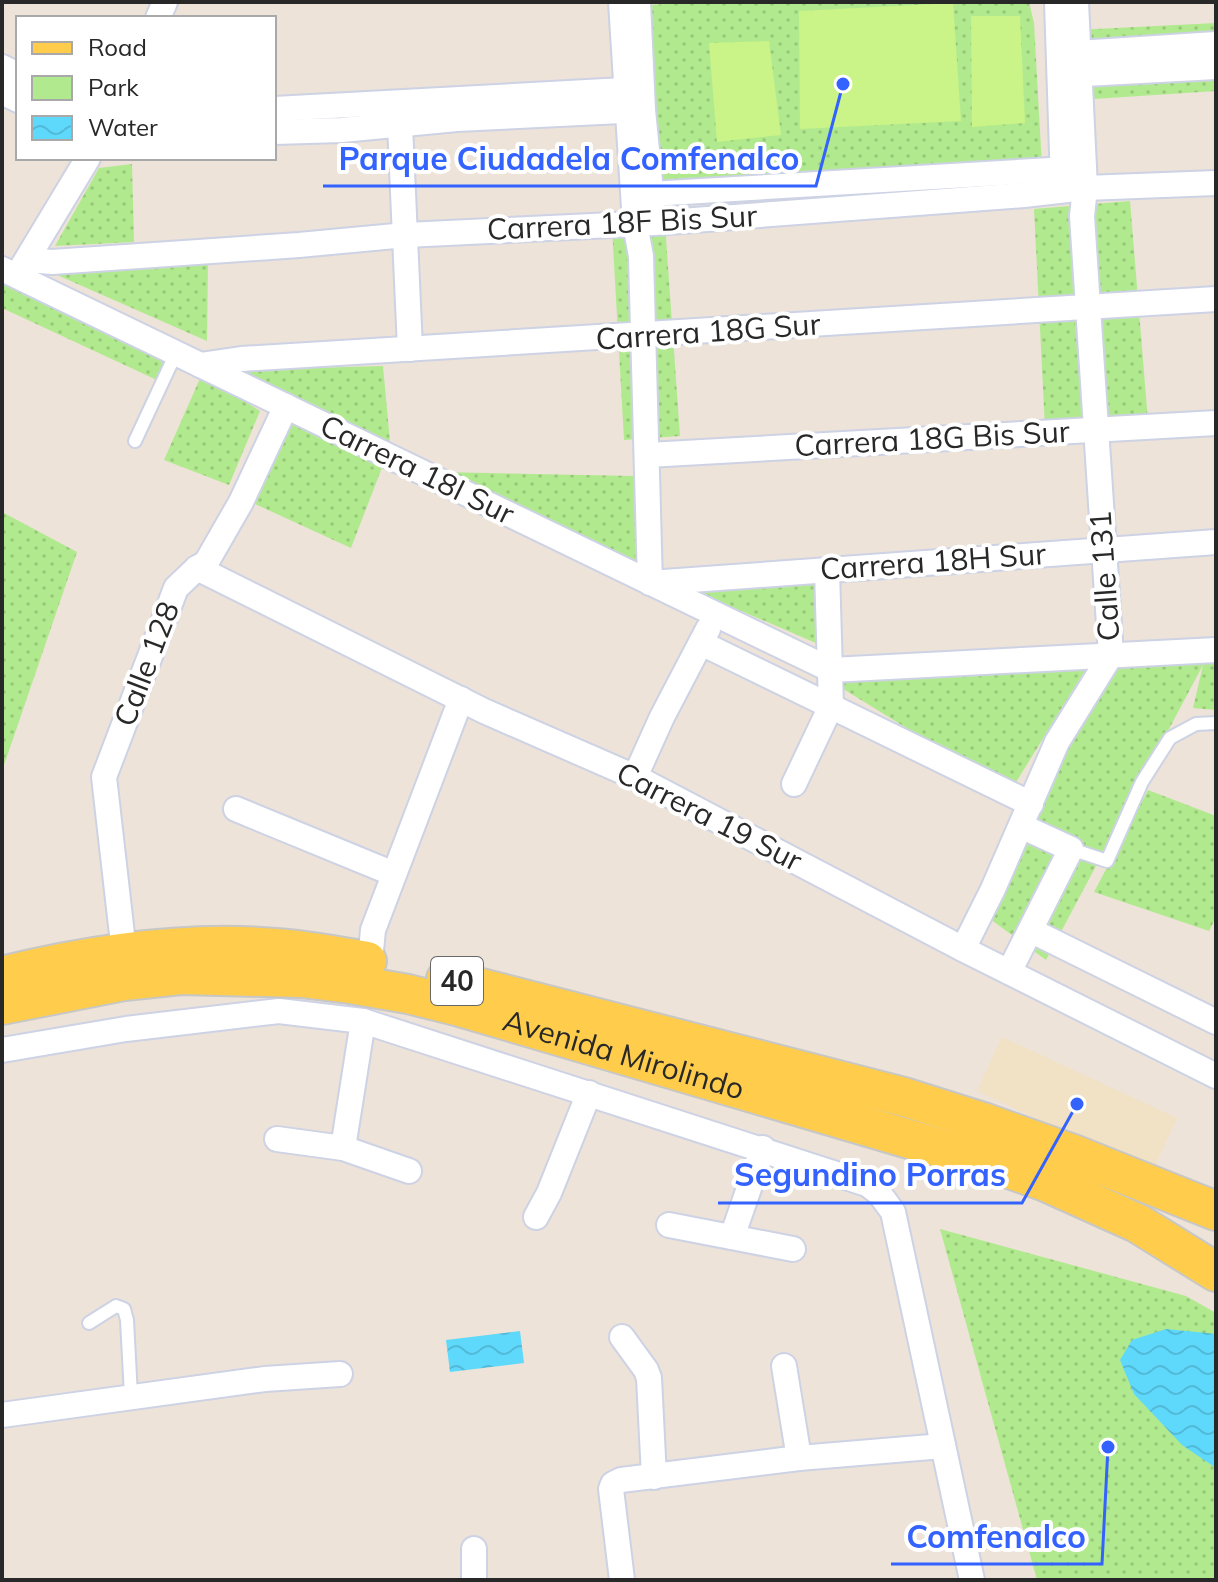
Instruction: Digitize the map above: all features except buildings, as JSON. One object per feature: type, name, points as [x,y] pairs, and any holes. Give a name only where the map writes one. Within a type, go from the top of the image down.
[{"type":"main road","name":"Avenida Mirolindo","points":[[2,976],[124,952],[177,947],[275,948],[370,961],[904,1097],[1073,1154],[1216,1211]]},
{"type":"main road","name":"Avenida Mirolindo","points":[[2,1005],[124,981],[181,975],[301,978],[408,994],[1001,1166],[1046,1182],[1137,1223],[1216,1272]]},
{"type":"street","points":[[621,2],[643,195],[641,256],[650,583]]},
{"type":"street","points":[[634,100],[638,2]]},
{"type":"street","points":[[1057,2],[1069,64],[1074,179]]},
{"type":"street","points":[[1069,64],[1076,2]]},
{"type":"street","points":[[1069,64],[1216,44]]},
{"type":"street","points":[[1069,64],[1216,67]]},
{"type":"street","points":[[276,109],[634,100]]},
{"type":"street","points":[[276,132],[400,125],[634,100]]},
{"type":"street","points":[[400,125],[410,349]]},
{"type":"street","points":[[16,268],[87,160]]},
{"type":"street","name":"Carrera 18F Bis Sur","points":[[643,195],[1074,179],[1216,183]]},
{"type":"street","name":"Carrera 18F Bis Sur","points":[[16,268],[52,262],[406,235],[644,224],[1024,195],[1074,179]]},
{"type":"street","name":"Calle 131","points":[[963,949],[1057,742],[1111,655],[1082,216],[1074,179]]},
{"type":"street","name":"Carrera 18I Sur","points":[[16,268],[200,365],[831,670]]},
{"type":"street","name":"Carrera 18G Sur","points":[[200,365],[228,360],[1216,299]]},
{"type":"street","name":"Calle 128","points":[[124,952],[104,777],[176,588],[206,563],[241,502],[286,406]]},
{"type":"street","name":"Carrera 18G Bis Sur","points":[[648,455],[1216,423]]},
{"type":"street","name":"Carrera 18H Sur","points":[[650,583],[1216,542]]},
{"type":"street","name":"Carrera 19 Sur","points":[[197,568],[461,699],[635,777],[963,949],[1216,1076]]},
{"type":"street","points":[[794,784],[831,706],[827,570]]},
{"type":"street","points":[[635,777],[715,615]]},
{"type":"street","points":[[701,643],[831,706],[1026,815],[1071,849],[1009,972]]},
{"type":"street","points":[[831,670],[1216,650]]},
{"type":"street","points":[[370,961],[373,930],[461,699]]},
{"type":"street","points":[[236,809],[394,874]]},
{"type":"street","points":[[1032,931],[1216,1022]]},
{"type":"street","points":[[2,1050],[126,1029],[279,1011],[363,1021],[867,1184],[879,1193],[893,1212],[972,1580]]},
{"type":"street","points":[[343,1148],[363,1021]]},
{"type":"street","points":[[536,1217],[549,1193],[589,1093]]},
{"type":"street","points":[[277,1139],[343,1148],[409,1171]]},
{"type":"street","points":[[732,1237],[763,1148]]},
{"type":"street","points":[[669,1225],[793,1249]]},
{"type":"street","points":[[622,1337],[649,1378],[654,1477]]},
{"type":"street","points":[[784,1366],[799,1458]]},
{"type":"street","points":[[2,1415],[265,1379],[340,1374]]},
{"type":"street","points":[[622,1580],[611,1489],[621,1480],[799,1458],[943,1446]]},
{"type":"street","points":[[474,1549],[474,1580]]},
{"type":"lane","points":[[135,441],[176,353]]},
{"type":"lane","points":[[1071,849],[1107,861],[1142,782],[1170,738],[1196,724],[1216,723]]},
{"type":"lane","points":[[89,1323],[116,1306],[124,1309],[131,1396]]},
{"type":"shaded area","points":[[1002,1037],[1177,1118],[1152,1172],[977,1091]]},
{"type":"green space","points":[[699,2],[1029,2],[1034,23],[1042,167],[665,191],[649,97],[649,5]]},
{"type":"green space","points":[[953,3],[961,121],[800,129],[799,11]]},
{"type":"green space","points":[[971,16],[1020,16],[1025,123],[972,127]]},
{"type":"green space","points":[[1216,23],[1216,91],[1078,100],[1076,30]]},
{"type":"green space","points":[[769,41],[781,135],[717,142],[709,43]]},
{"type":"green space","points":[[132,164],[134,242],[55,246],[99,168]]},
{"type":"green space","points":[[1130,201],[1148,421],[1045,428],[1034,209]]},
{"type":"green space","points":[[665,224],[680,436],[624,440],[612,228]]},
{"type":"green space","points":[[208,261],[207,341],[48,271]]},
{"type":"green space","points":[[2,274],[172,354],[159,381],[2,308]]},
{"type":"green space","points":[[383,366],[391,453],[234,370]]},
{"type":"green space","points":[[202,374],[260,411],[229,485],[164,460]]},
{"type":"green space","points":[[296,415],[383,465],[351,548],[255,504]]},
{"type":"green space","points":[[440,472],[635,476],[638,563]]},
{"type":"green space","points":[[2,512],[77,552],[2,771]]},
{"type":"green space","points":[[822,572],[825,647],[679,584]]},
{"type":"green space","points":[[1216,661],[1216,710],[1193,708],[1203,665],[1046,960],[990,919],[1049,769],[1118,663]]},
{"type":"green space","points":[[1089,664],[1010,792],[832,682]]},
{"type":"green space","points":[[1148,790],[1216,816],[1216,917],[1209,931],[1094,892]]},
{"type":"green space","points":[[940,1229],[1186,1296],[1216,1313],[1216,1580],[1037,1580]]},
{"type":"water","points":[[1166,1329],[1216,1334],[1216,1468],[1182,1445],[1134,1394],[1120,1360],[1132,1340]]},
{"type":"water","points":[[520,1331],[524,1363],[450,1372],[446,1340]]},
{"type":"place","name":"Parque Ciudadela Comfenalco","points":[[843,84]]},
{"type":"place","name":"Segundino Porras","points":[[1077,1104]]},
{"type":"place","name":"Comfenalco","points":[[1108,1447]]}]
